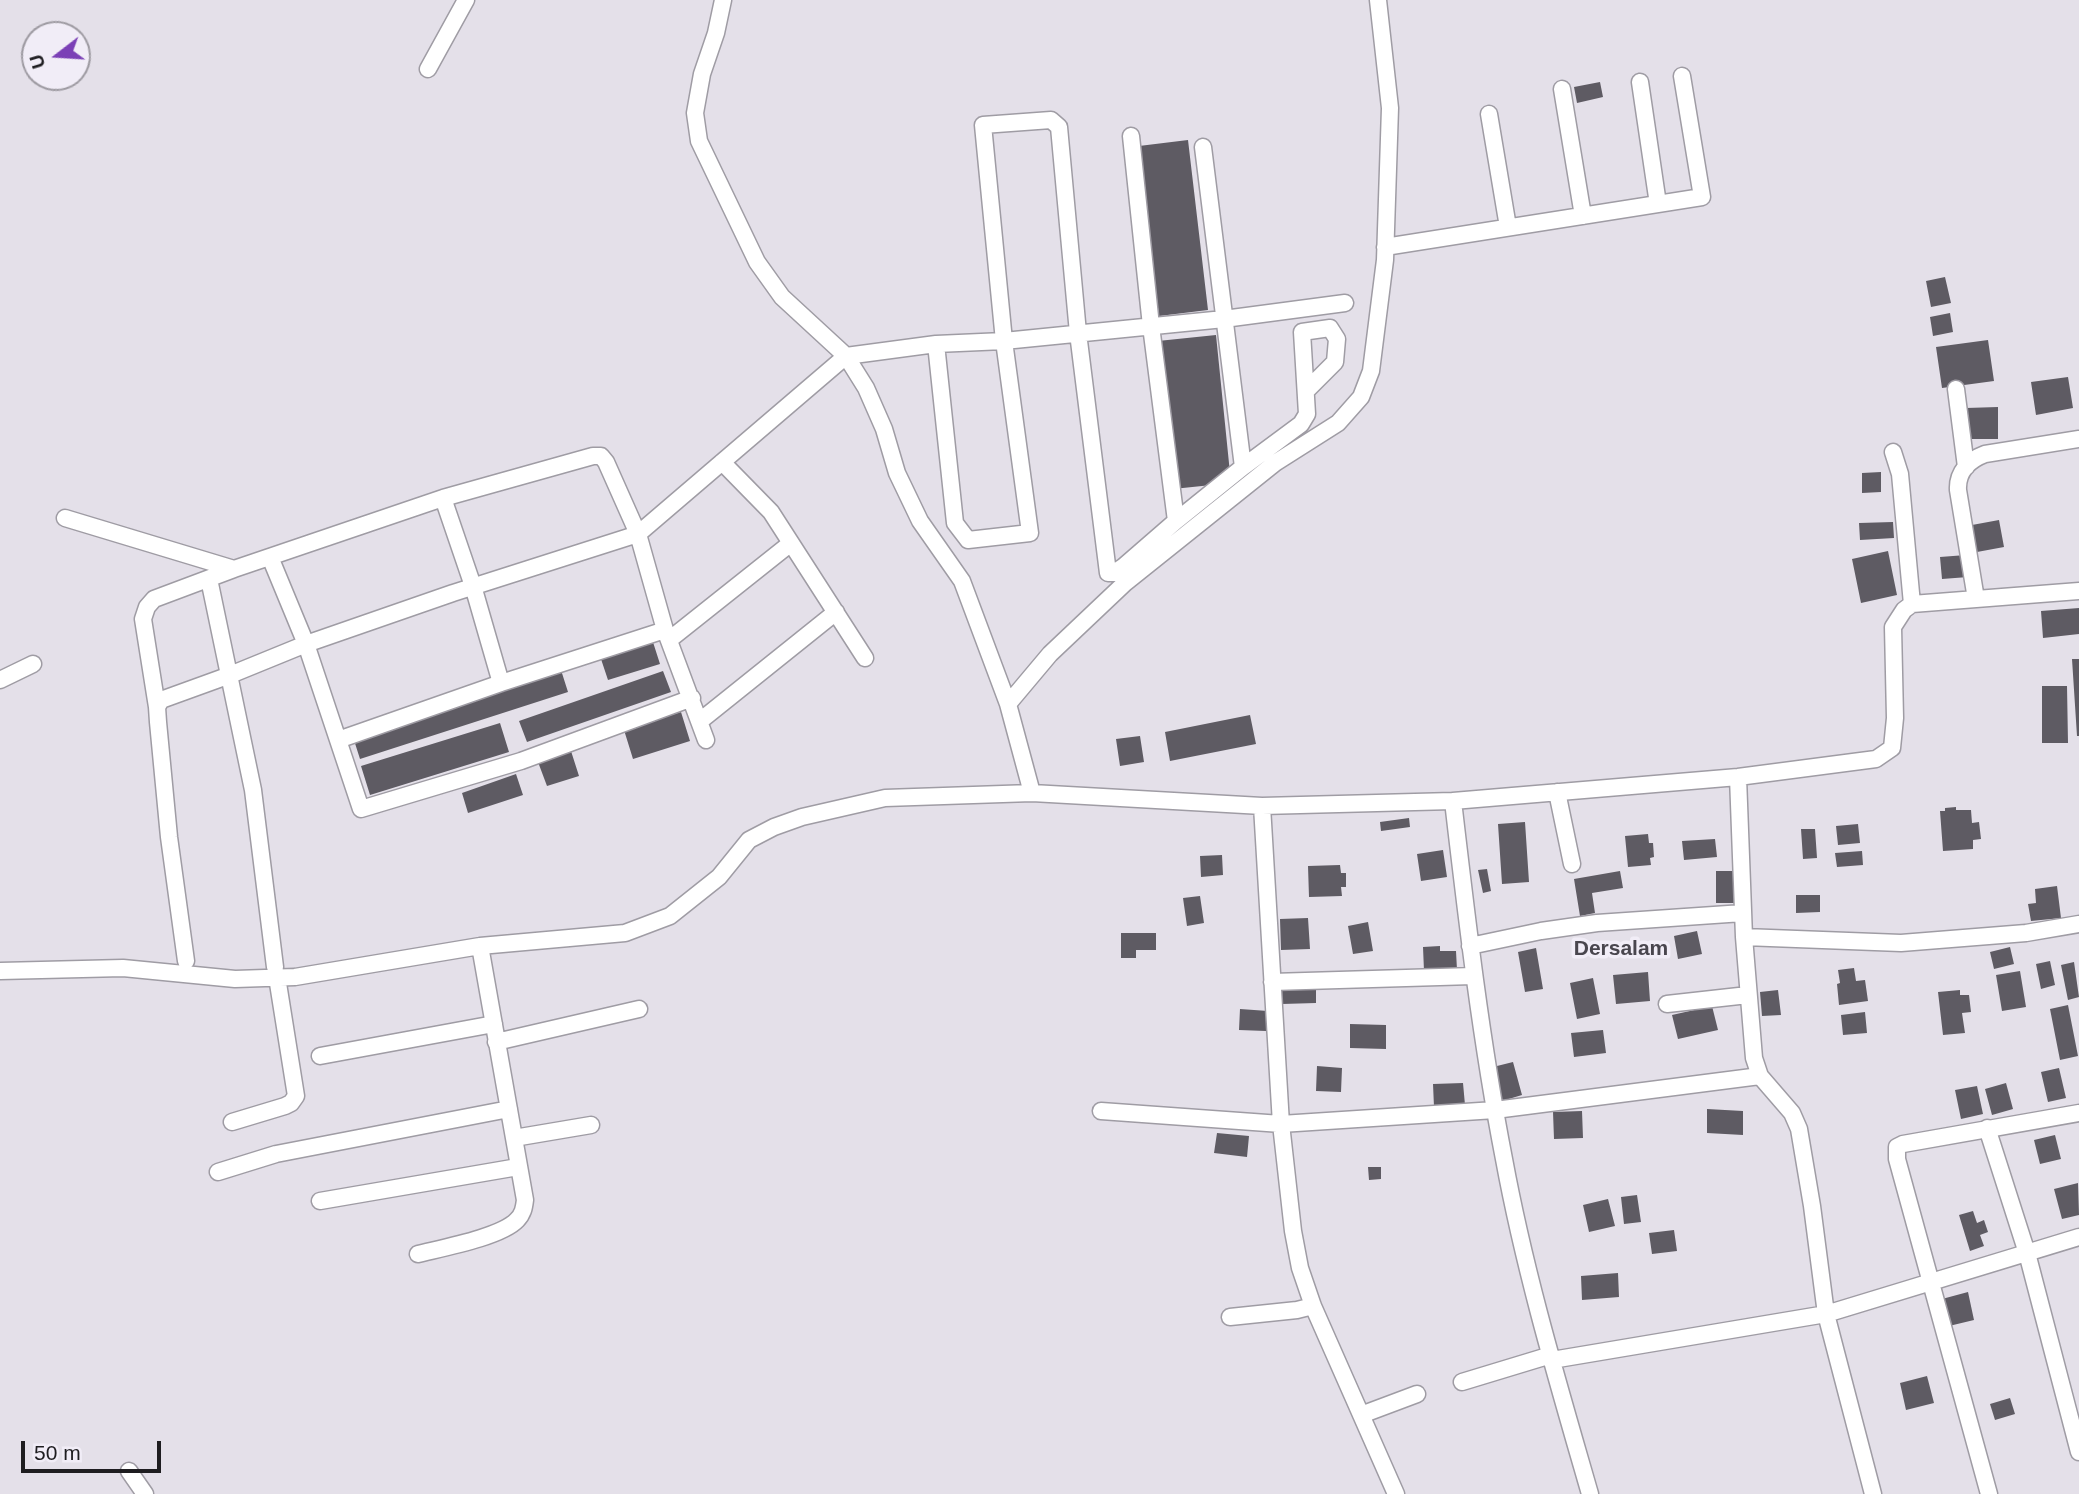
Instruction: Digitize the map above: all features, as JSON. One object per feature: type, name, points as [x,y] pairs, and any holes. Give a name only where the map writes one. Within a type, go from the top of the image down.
[{"type":"street","points":[[428,69],[466,0]]},
{"type":"street","points":[[723,0],[716,33],[702,75],[695,113],[699,141],[757,262],[782,298],[846,356],[866,388],[884,429],[897,472],[920,522],[962,581],[1008,704],[1032,793]]},
{"type":"street","points":[[1008,704],[1050,654],[1125,583],[1275,463],[1338,423],[1361,397],[1371,371],[1385,247],[1390,108],[1378,0]]},
{"type":"street","points":[[1385,247],[1702,197],[1682,76]]},
{"type":"street","points":[[1640,82],[1658,204]]},
{"type":"street","points":[[1562,89],[1583,216]]},
{"type":"street","points":[[1489,114],[1508,228]]},
{"type":"street","points":[[936,344],[955,523],[968,540],[1030,533],[1004,341],[983,125],[1051,120],[1059,127],[1078,333],[1108,573],[1114,573],[1124,567],[1176,521],[1301,424],[1307,414],[1307,390]]},
{"type":"street","points":[[1131,135],[1151,326],[1176,521]]},
{"type":"street","points":[[1203,147],[1243,467]]},
{"type":"street","points":[[157,707],[160,700],[306,644],[473,586],[638,534],[846,356],[936,344],[1004,341],[1224,319],[1345,303]]},
{"type":"street","points":[[1956,390],[1966,467]]},
{"type":"street","points":[[1976,599],[1958,479],[1971,460],[1985,453],[2079,439]]},
{"type":"street","points":[[1893,452],[1899,474],[1912,604]]},
{"type":"street","points":[[186,961],[169,837],[157,707],[143,619],[147,607],[154,599],[443,498],[601,456],[638,534],[667,635],[706,740]]},
{"type":"street","points":[[722,462],[764,503],[865,658]]},
{"type":"street","points":[[443,498],[502,684]]},
{"type":"street","points":[[65,518],[234,569]]},
{"type":"street","points":[[338,740],[502,684],[667,635],[792,543]]},
{"type":"street","points":[[270,557],[306,644],[361,809],[520,761],[692,698]]},
{"type":"street","points":[[209,579],[253,790],[276,972],[296,1096],[285,1106],[232,1122]]},
{"type":"street","points":[[0,971],[123,968],[235,979],[276,972],[295,976],[480,946],[625,933],[670,916],[719,877],[749,840],[774,827],[802,817],[885,798],[1032,793],[1262,806],[1453,801],[1738,777],[1876,759],[1892,748],[1895,718],[1894,626],[1904,610],[1912,604],[2079,592]]},
{"type":"street","points":[[700,721],[836,612]]},
{"type":"street","points":[[0,680],[33,664]]},
{"type":"street","points":[[1738,777],[1744,937],[1754,1058],[1760,1076],[1792,1113],[1799,1129],[1826,1314],[1873,1494]]},
{"type":"street","points":[[1557,792],[1572,864]]},
{"type":"street","points":[[1453,801],[1474,976],[1495,1110],[1530,1283],[1590,1494]]},
{"type":"street","points":[[1262,806],[1282,1124],[1293,1231],[1300,1268],[1313,1307],[1396,1494]]},
{"type":"street","points":[[1470,946],[1597,923],[1743,913]]},
{"type":"street","points":[[1744,937],[1901,943],[2025,933],[2079,924]]},
{"type":"street","points":[[418,1254],[491,1235],[515,1223],[523,1214],[525,1200],[480,946]]},
{"type":"street","points":[[1272,982],[1474,976]]},
{"type":"street","points":[[1667,1004],[1748,995]]},
{"type":"street","points":[[496,1042],[639,1009]]},
{"type":"street","points":[[320,1056],[494,1024]]},
{"type":"street","points":[[1101,1111],[1282,1124],[1495,1110],[1760,1076]]},
{"type":"street","points":[[218,1172],[276,1154],[509,1109]]},
{"type":"street","points":[[1989,1494],[1897,1159],[1897,1147],[1903,1143],[2079,1113]]},
{"type":"street","points":[[514,1138],[591,1125]]},
{"type":"street","points":[[1987,1128],[2027,1254],[2079,1452]]},
{"type":"street","points":[[320,1201],[519,1167]]},
{"type":"street","points":[[1462,1382],[1551,1357],[1826,1314],[2079,1237]]},
{"type":"street","points":[[1230,1317],[1313,1307]]},
{"type":"street","points":[[1361,1415],[1417,1394]]},
{"type":"street","points":[[129,1471],[145,1494]]},
{"type":"building","points":[[1600,82],[1603,97],[1577,103],[1574,87]]},
{"type":"building","points":[[1188,140],[1208,310],[1159,316],[1139,146]]},
{"type":"building","points":[[1945,277],[1951,303],[1931,307],[1926,281]]},
{"type":"building","points":[[1950,313],[1953,332],[1933,336],[1930,317]]},
{"type":"building","points":[[1216,335],[1231,483],[1173,489],[1158,341]]},
{"type":"building","points":[[1988,340],[1994,381],[1942,388],[1936,347]]},
{"type":"building","points":[[2068,377],[2073,408],[2036,415],[2031,382]]},
{"type":"building","points":[[1998,407],[1998,439],[1966,439],[1966,408]]},
{"type":"building","points":[[1881,472],[1881,492],[1862,493],[1862,473]]},
{"type":"building","points":[[1999,520],[2004,547],[1977,552],[1972,525]]},
{"type":"building","points":[[1893,522],[1894,538],[1860,540],[1859,523]]},
{"type":"building","points":[[1888,551],[1897,595],[1861,603],[1852,559]]},
{"type":"building","points":[[1966,555],[1968,577],[1942,579],[1940,557]]},
{"type":"building","points":[[2079,608],[2079,634],[2043,638],[2041,611]]},
{"type":"building","points":[[652,639],[660,664],[608,680],[600,656]]},
{"type":"building","points":[[2072,659],[2079,659],[2079,736],[2077,736]]},
{"type":"building","points":[[561,670],[568,692],[360,759],[353,737]]},
{"type":"building","points":[[663,671],[671,692],[527,742],[519,721]]},
{"type":"building","points":[[2042,686],[2067,686],[2068,743],[2042,743]]},
{"type":"building","points":[[681,712],[690,741],[633,759],[624,730]]},
{"type":"building","points":[[1250,715],[1256,744],[1170,761],[1165,732]]},
{"type":"building","points":[[500,723],[509,752],[370,795],[361,766]]},
{"type":"building","points":[[1140,736],[1144,762],[1120,766],[1116,739]]},
{"type":"building","points":[[571,751],[579,776],[547,786],[538,762]]},
{"type":"building","points":[[516,774],[523,795],[468,813],[462,793]]},
{"type":"building","points":[[1956,807],[1956,810],[1971,810],[1972,823],[1979,822],[1981,839],[1973,840],[1973,849],[1943,851],[1940,811]]},
{"type":"building","points":[[1409,818],[1410,827],[1381,831],[1380,822]]},
{"type":"building","points":[[1525,822],[1529,882],[1502,884],[1498,824]]},
{"type":"building","points":[[1858,824],[1860,843],[1838,845],[1836,826]]},
{"type":"building","points":[[1801,829],[1815,829],[1817,858],[1803,859]]},
{"type":"building","points":[[1648,834],[1649,843],[1653,843],[1654,857],[1650,858],[1651,865],[1628,867],[1625,836]]},
{"type":"building","points":[[1715,839],[1717,857],[1684,860],[1682,841]]},
{"type":"building","points":[[1443,850],[1447,877],[1421,881],[1417,854]]},
{"type":"building","points":[[1862,851],[1863,865],[1837,867],[1835,853]]},
{"type":"building","points":[[1222,855],[1223,875],[1201,877],[1200,856]]},
{"type":"building","points":[[1340,865],[1341,873],[1346,873],[1346,887],[1341,887],[1342,896],[1309,897],[1308,866]]},
{"type":"building","points":[[1487,869],[1491,891],[1483,893],[1478,870]]},
{"type":"building","points":[[1620,871],[1623,888],[1592,893],[1595,913],[1580,916],[1574,879]]},
{"type":"building","points":[[1716,871],[1734,871],[1734,903],[1716,903]]},
{"type":"building","points":[[2057,886],[2061,918],[2031,921],[2028,904],[2036,903],[2035,889]]},
{"type":"building","points":[[1796,895],[1820,895],[1820,912],[1796,913]]},
{"type":"building","points":[[1200,896],[1204,923],[1187,926],[1183,898]]},
{"type":"building","points":[[1308,918],[1310,949],[1281,950],[1280,919]]},
{"type":"building","points":[[1368,922],[1373,951],[1353,954],[1348,926]]},
{"type":"building","points":[[1697,931],[1702,954],[1678,959],[1674,936]]},
{"type":"building","points":[[1121,933],[1156,933],[1156,950],[1136,950],[1136,958],[1121,958]]},
{"type":"building","points":[[1440,946],[1440,951],[1456,951],[1457,970],[1424,971],[1423,947]]},
{"type":"building","points":[[2010,947],[2014,964],[1994,969],[1990,952]]},
{"type":"building","points":[[1536,948],[1543,989],[1525,992],[1518,952]]},
{"type":"building","points":[[2050,961],[2055,985],[2041,989],[2036,964]]},
{"type":"building","points":[[2074,962],[2079,997],[2068,1000],[2061,965]]},
{"type":"building","points":[[1854,968],[1856,981],[1865,980],[1868,1001],[1839,1005],[1838,970]]},
{"type":"building","points":[[2020,971],[2026,1007],[2002,1011],[1996,975]]},
{"type":"building","points":[[1648,972],[1650,1001],[1616,1004],[1613,975]]},
{"type":"building","points":[[1593,978],[1600,1014],[1577,1019],[1570,983]]},
{"type":"building","points":[[1316,987],[1316,1003],[1282,1004],[1281,989]]},
{"type":"building","points":[[1778,990],[1781,1015],[1762,1016],[1760,992]]},
{"type":"building","points":[[1960,990],[1960,995],[1969,995],[1971,1012],[1962,1013],[1965,1033],[1943,1035],[1938,992]]},
{"type":"building","points":[[2068,1005],[2078,1056],[2060,1060],[2050,1009]]},
{"type":"building","points":[[1712,1006],[1718,1030],[1678,1039],[1672,1015]]},
{"type":"building","points":[[1240,1009],[1268,1011],[1266,1031],[1239,1030]]},
{"type":"building","points":[[1865,1012],[1867,1033],[1843,1035],[1841,1015]]},
{"type":"building","points":[[1350,1024],[1386,1025],[1386,1049],[1350,1048]]},
{"type":"building","points":[[1603,1030],[1606,1053],[1574,1057],[1571,1033]]},
{"type":"building","points":[[1513,1062],[1522,1095],[1502,1101],[1493,1067]]},
{"type":"building","points":[[1317,1066],[1342,1068],[1341,1092],[1316,1091]]},
{"type":"building","points":[[2059,1068],[2066,1098],[2048,1102],[2041,1072]]},
{"type":"building","points":[[1463,1083],[1465,1105],[1434,1107],[1433,1084]]},
{"type":"building","points":[[2006,1083],[2013,1109],[1992,1115],[1985,1089]]},
{"type":"building","points":[[1977,1086],[1983,1114],[1961,1119],[1955,1090]]},
{"type":"building","points":[[1707,1109],[1743,1111],[1743,1135],[1707,1133]]},
{"type":"building","points":[[1582,1111],[1583,1138],[1554,1139],[1553,1112]]},
{"type":"building","points":[[1217,1133],[1249,1136],[1247,1157],[1214,1153]]},
{"type":"building","points":[[2055,1135],[2061,1159],[2040,1164],[2034,1140]]},
{"type":"building","points":[[1368,1167],[1381,1167],[1381,1179],[1369,1180]]},
{"type":"building","points":[[2078,1183],[2079,1215],[2062,1219],[2054,1189]]},
{"type":"building","points":[[1637,1195],[1641,1222],[1624,1224],[1621,1197]]},
{"type":"building","points":[[1608,1199],[1615,1226],[1589,1232],[1583,1205]]},
{"type":"building","points":[[1973,1211],[1977,1223],[1984,1220],[1988,1232],[1980,1235],[1984,1246],[1970,1251],[1959,1215]]},
{"type":"building","points":[[1674,1230],[1677,1251],[1652,1254],[1649,1233]]},
{"type":"building","points":[[1618,1273],[1619,1297],[1582,1300],[1581,1276]]},
{"type":"building","points":[[1968,1292],[1974,1320],[1949,1326],[1942,1299]]},
{"type":"building","points":[[1927,1376],[1934,1403],[1906,1410],[1900,1383]]},
{"type":"building","points":[[2010,1398],[2015,1414],[1995,1420],[1990,1404]]},
{"type":"district","name":"Dersalam","points":[[1621,949]]}]
